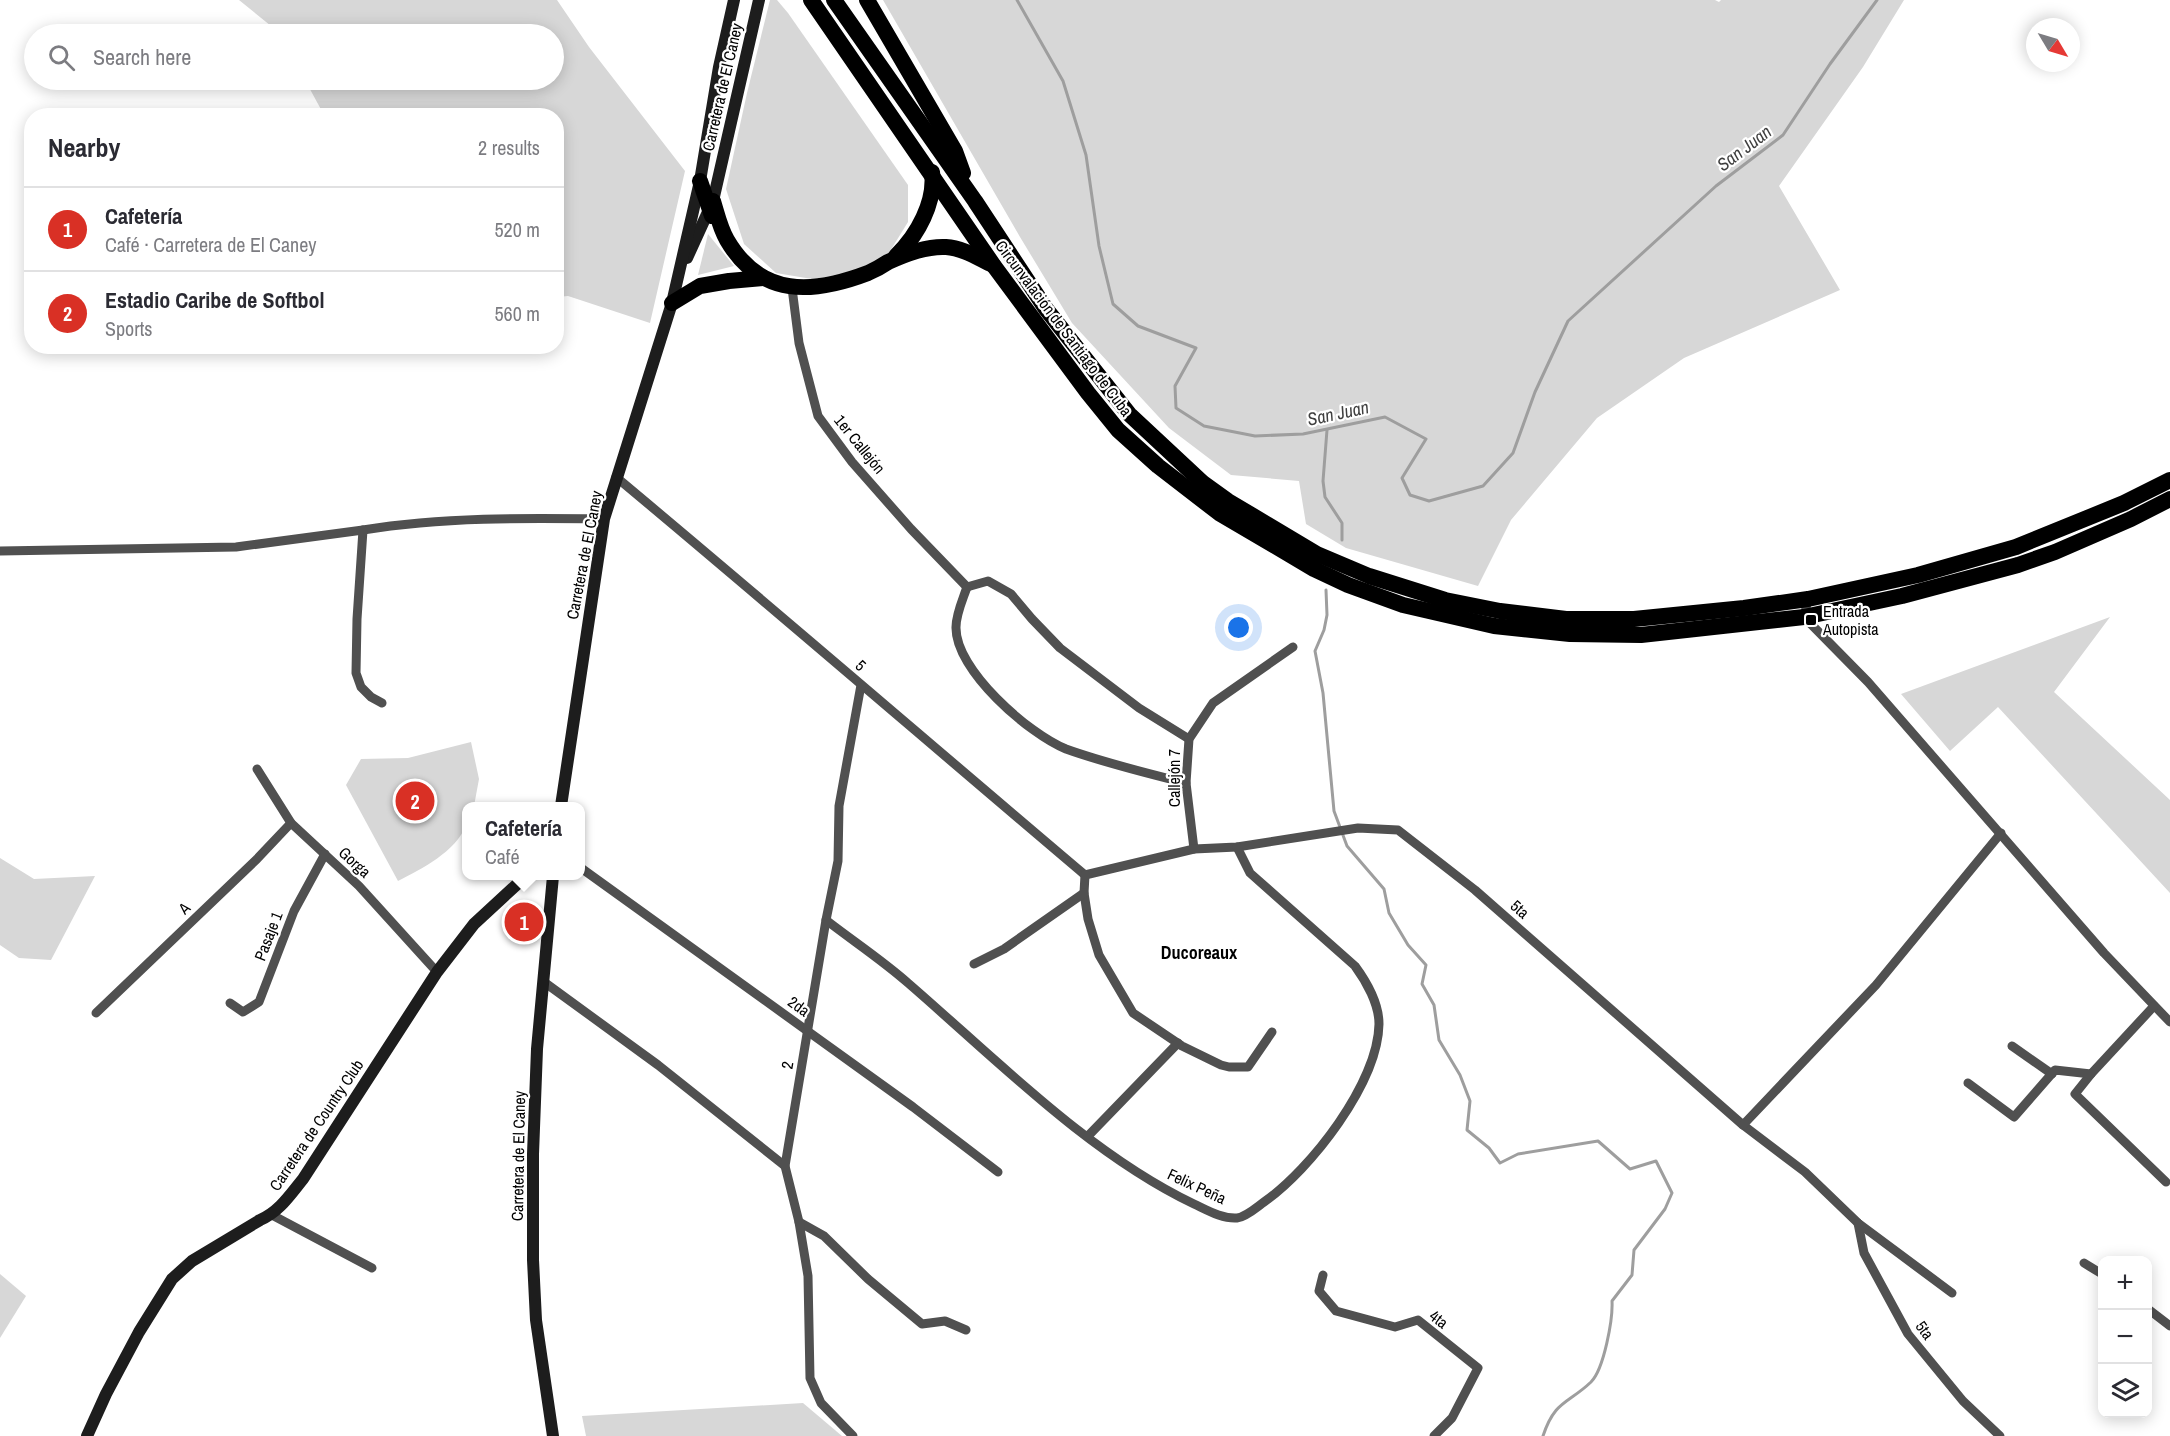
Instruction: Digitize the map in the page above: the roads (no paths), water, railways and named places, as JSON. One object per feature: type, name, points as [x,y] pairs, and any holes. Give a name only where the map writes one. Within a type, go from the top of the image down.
[{"type":"highway","name":"Circunvalación de Santiago de Cuba","points":[[811,0],[994,266],[1118,430],[1158,466],[1219,513],[1314,569],[1348,585],[1403,605],[1494,626],[1570,634],[1641,635],[1804,618],[1902,596],[2018,565],[2055,552],[2131,519],[2170,499]]},
{"type":"highway","name":"Circunvalación de Santiago de Cuba","points":[[834,0],[975,201],[1047,309],[1129,414],[1203,483],[1228,501],[1317,554],[1369,576],[1445,600],[1500,611],[1566,619],[1634,619],[1744,608],[1808,599],[1918,575],[2016,547],[2124,503],[2170,480]]},
{"type":"highway","points":[[867,0],[955,151],[975,201]]},
{"type":"highway","points":[[891,261],[909,243],[928,204],[932,177],[921,123]]},
{"type":"highway","points":[[917,155],[927,180],[928,204]]},
{"type":"highway","points":[[700,181],[724,234],[738,255],[763,279]]},
{"type":"highway","points":[[672,303],[700,286],[729,281],[763,279],[792,288],[839,282],[870,272],[891,261],[922,250],[948,247],[966,252],[994,266]]},
{"type":"main road","name":"Carretera de El Caney","points":[[562,802],[604,519],[672,303],[700,181],[719,67],[734,0]]},
{"type":"main road","name":"Carretera de El Caney","points":[[677,281],[711,206],[759,0]]},
{"type":"main road","name":"Carretera de Country Club","points":[[90,1435],[105,1394],[139,1332],[172,1279],[192,1260],[272,1215],[303,1179],[437,972],[474,924],[522,880]]},
{"type":"main road","name":"Carretera de El Caney","points":[[553,880],[537,1049],[533,1260],[536,1320],[553,1436]]},
{"type":"street","name":"1er Callejón","points":[[792,288],[799,343],[818,416],[852,462],[968,587]]},
{"type":"street","name":"5","points":[[616,477],[1085,874]]},
{"type":"street","points":[[0,551],[236,547],[406,523],[509,518],[604,519]]},
{"type":"street","points":[[363,530],[356,673],[361,687],[371,697],[382,703]]},
{"type":"street","points":[[1186,783],[1064,748],[1042,735],[994,696],[965,659],[958,643],[956,626],[968,587],[988,581],[1011,594],[1060,648],[1139,708],[1189,740]]},
{"type":"street","points":[[1808,599],[1804,618],[1868,682],[2104,953],[2170,1022]]},
{"type":"street","name":"Callejón 7","points":[[1194,849],[1186,783],[1189,740],[1214,703],[1293,647]]},
{"type":"street","name":"2","points":[[853,1436],[821,1403],[810,1378],[808,1276],[799,1222],[785,1166],[838,861],[839,806],[861,685]]},
{"type":"street","name":"Gorga","points":[[257,769],[291,823],[359,886],[437,972]]},
{"type":"street","name":"A","points":[[96,1013],[249,867],[291,823]]},
{"type":"street","name":"5ta","points":[[1085,874],[1194,849],[1237,847],[1358,828],[1398,830],[1475,890],[1743,1125],[1805,1172],[1858,1222],[1952,1293]]},
{"type":"street","points":[[1743,1125],[1876,985],[2001,833]]},
{"type":"street","name":"Felix Peña","points":[[826,920],[906,981],[1023,1085],[1124,1163],[1174,1195],[1217,1215],[1238,1218],[1275,1195],[1316,1154],[1352,1104],[1371,1061],[1379,1022],[1375,1004],[1355,966],[1250,873],[1237,847]]},
{"type":"street","name":"Pasaje 1","points":[[230,1003],[243,1012],[259,1002],[294,911],[324,854]]},
{"type":"street","name":"2da","points":[[585,871],[809,1031],[998,1172]]},
{"type":"street","points":[[1085,874],[1084,893],[1088,920],[1099,955],[1133,1013],[1178,1043],[1229,1067],[1248,1067],[1272,1032]]},
{"type":"street","points":[[974,964],[1004,949],[1084,893]]},
{"type":"street","points":[[544,982],[658,1065],[785,1166]]},
{"type":"street","points":[[2154,1006],[2075,1094],[2166,1182]]},
{"type":"street","points":[[1088,1136],[1178,1043]]},
{"type":"street","points":[[2012,1046],[2052,1074]]},
{"type":"street","points":[[1968,1083],[2014,1117],[2055,1071],[2091,1074]]},
{"type":"street","points":[[272,1215],[372,1268]]},
{"type":"street","points":[[799,1222],[824,1236],[868,1280],[922,1324],[945,1321],[966,1330]]},
{"type":"street","name":"5ta","points":[[1858,1222],[1864,1253],[1908,1334],[1963,1401],[2000,1436]]},
{"type":"street","points":[[2084,1263],[2098,1271]]},
{"type":"street","name":"4ta","points":[[1323,1275],[1319,1291],[1336,1311],[1395,1327],[1418,1320],[1478,1368],[1452,1418],[1434,1436]]},
{"type":"street","points":[[2149,1310],[2170,1326]]},
{"type":"waterway","name":"San Juan","points":[[1017,0],[1063,81],[1086,155],[1099,246],[1113,304],[1138,326],[1196,348],[1175,386],[1176,408],[1204,426],[1255,436],[1303,434],[1385,417],[1426,439],[1402,478],[1410,495],[1429,501],[1483,486],[1513,453],[1535,392],[1568,321],[1716,186],[1783,135],[1830,64],[1877,0]]},
{"type":"waterway","points":[[1327,430],[1323,481],[1325,497],[1342,523],[1342,540]]},
{"type":"waterway","points":[[1326,590],[1327,615],[1324,630],[1315,651],[1323,693],[1334,811],[1347,846],[1384,889],[1389,913],[1408,945],[1426,965],[1422,984],[1434,1005],[1439,1040],[1460,1075],[1470,1101],[1467,1130],[1489,1148],[1500,1163],[1518,1154],[1598,1141],[1630,1169],[1656,1161],[1672,1193],[1665,1209],[1634,1250],[1632,1275],[1612,1301],[1607,1343],[1596,1376],[1557,1409],[1543,1436]]},
{"type":"place","name":"Entrada Autopista","points":[[1811,620]]},
{"type":"place","name":"Estadio Caribe de Softbol","points":[[415,801]]},
{"type":"place","name":"Cafetería","points":[[524,922]]},
{"type":"district","name":"Ducoreaux","points":[[1199,952]]}]
